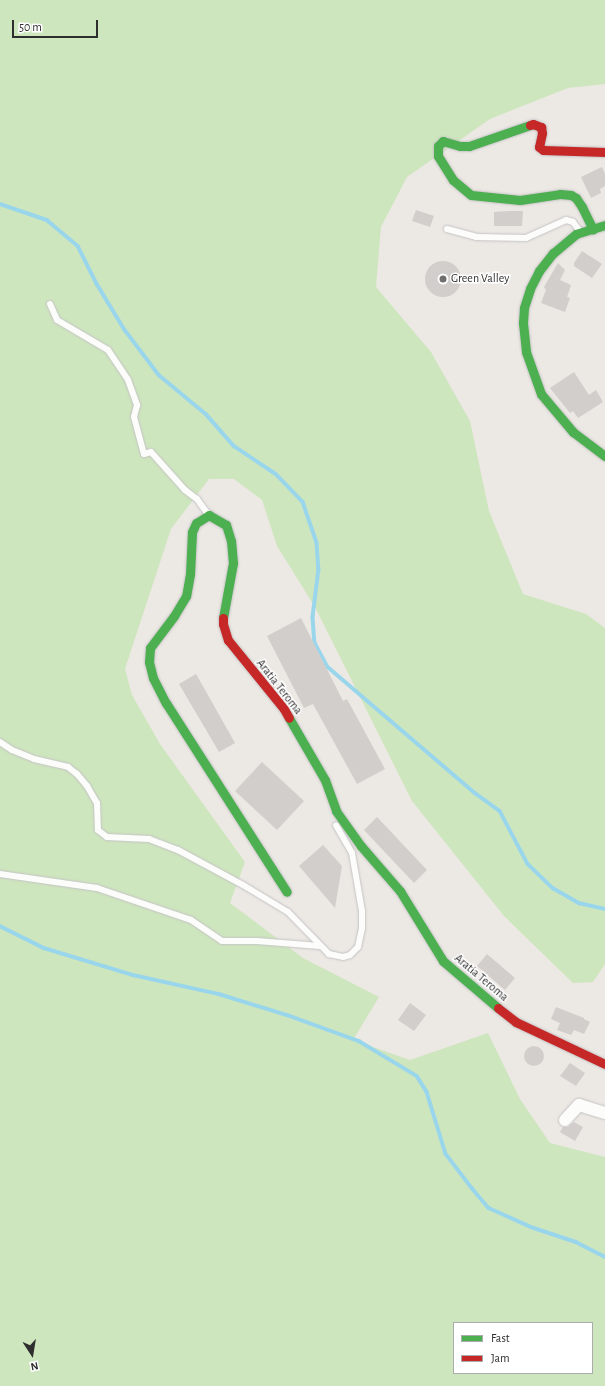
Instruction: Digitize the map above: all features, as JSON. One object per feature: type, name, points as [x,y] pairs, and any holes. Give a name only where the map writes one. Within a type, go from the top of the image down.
[{"type":"street","points":[[593,230],[582,207],[576,198],[570,195],[560,194],[520,200],[470,195],[453,180],[442,165],[438,156],[438,146],[443,141],[460,146],[469,146],[533,124],[541,127],[539,147],[544,150],[605,152]]},
{"type":"street","points":[[605,225],[593,230],[576,234],[553,253],[532,284],[524,308],[525,347],[541,394],[573,432],[605,456]]},
{"type":"street","points":[[209,516],[196,522],[192,532],[190,574],[186,596],[174,616],[150,648],[149,662],[153,678],[166,703],[287,892]]},
{"type":"street","name":"Aratia Teroma","points":[[209,516],[218,519],[226,525],[231,541],[233,563],[223,610],[223,624],[228,640],[284,709],[325,780],[336,811],[361,846],[400,891],[443,961],[478,993],[516,1022],[566,1048],[605,1064]]},
{"type":"street","points":[[565,1120],[579,1105],[605,1113]]},
{"type":"lane","points":[[447,229],[476,237],[526,238],[566,220],[573,222],[581,232]]},
{"type":"lane","name":"Aratia Teroma","points":[[50,304],[57,320],[108,350],[131,386],[137,405],[134,417],[144,454],[151,452],[185,490],[197,499],[209,516]]},
{"type":"lane","points":[[0,742],[12,750],[34,759],[68,767],[77,774],[87,786],[97,803],[98,830],[107,837],[149,839],[178,850],[243,885],[288,912],[329,954],[343,957],[350,955],[358,947],[362,928],[361,905],[352,853],[333,818],[336,811]]},
{"type":"lane","points":[[0,874],[97,888],[191,920],[222,941],[257,941],[320,946]]},
{"type":"green space","points":[[0,0],[605,0],[605,84],[568,88],[490,119],[407,177],[381,227],[376,287],[431,352],[470,421],[489,511],[523,594],[586,614],[605,628],[605,964],[593,982],[573,983],[504,916],[412,801],[315,607],[277,546],[262,500],[234,479],[209,479],[171,529],[125,669],[132,695],[160,744],[245,862],[230,903],[303,958],[379,997],[353,1040],[410,1060],[488,1033],[520,1099],[550,1143],[605,1157],[605,1386],[0,1386]]},
{"type":"building","points":[[602,167],[605,174],[605,186],[600,189],[601,193],[591,198],[581,177]]},
{"type":"building","points":[[416,210],[434,216],[430,227],[412,221]]},
{"type":"building","points":[[523,211],[522,226],[494,226],[494,212]]},
{"type":"building","points":[[582,251],[602,264],[592,278],[574,266],[574,263]]},
{"type":"building","name":"Green Valley","points":[[440,261],[446,261],[456,266],[461,279],[456,292],[446,297],[440,297],[430,292],[425,282],[425,276],[430,266]]},
{"type":"building","points":[[558,263],[565,270],[560,280],[571,285],[567,297],[570,298],[565,312],[541,303],[546,290],[544,287]]},
{"type":"building","points":[[574,372],[589,395],[596,390],[603,402],[578,418],[573,411],[570,413],[550,388]]},
{"type":"building","points":[[301,618],[343,701],[347,699],[385,769],[357,784],[313,704],[304,708],[267,636]]},
{"type":"building","points":[[196,674],[235,743],[219,752],[179,684]]},
{"type":"building","points":[[262,762],[304,801],[277,830],[235,791]]},
{"type":"building","points":[[377,817],[427,870],[414,883],[364,830]]},
{"type":"building","points":[[323,845],[342,866],[335,908],[299,866]]},
{"type":"building","points":[[487,954],[515,978],[505,990],[477,966]]},
{"type":"building","points":[[410,1003],[426,1015],[414,1031],[398,1020]]},
{"type":"building","points":[[556,1007],[584,1018],[590,1022],[584,1034],[574,1030],[571,1035],[557,1030],[560,1023],[551,1019]]},
{"type":"building","points":[[534,1046],[541,1049],[544,1056],[541,1063],[534,1066],[527,1063],[524,1056],[527,1049]]},
{"type":"building","points":[[570,1063],[585,1073],[576,1086],[560,1076]]},
{"type":"building","points":[[574,1122],[583,1127],[575,1141],[560,1132],[563,1127],[568,1127]]},
{"type":"waterway","points":[[0,204],[47,220],[78,246],[97,284],[125,330],[159,375],[206,414],[234,446],[276,474],[303,502],[317,543],[319,569],[313,617],[315,643],[328,667],[475,793],[500,811],[528,864],[553,888],[579,903],[605,909]]},
{"type":"waterway","points":[[0,926],[44,948],[133,975],[219,994],[287,1015],[359,1041],[417,1076],[427,1092],[446,1154],[489,1208],[531,1227],[576,1242],[605,1257]]},
{"type":"traffic: fast","points":[[530,125],[469,146],[460,146],[443,141],[438,146],[438,156],[453,180],[471,195],[520,200],[560,194],[571,195],[576,198],[582,207],[593,230]]},
{"type":"traffic: fast","points":[[605,225],[576,234],[553,253],[539,271],[530,289],[524,308],[523,323],[526,352],[541,394],[573,432],[605,456]]},
{"type":"traffic: fast","points":[[223,618],[233,563],[231,541],[226,525],[209,515],[196,523],[192,532],[190,574],[186,596],[174,616],[150,648],[149,662],[153,678],[166,703],[287,892]]},
{"type":"traffic: fast","points":[[289,718],[325,780],[336,811],[361,846],[400,891],[443,961],[498,1008]]},
{"type":"traffic: jam","points":[[530,125],[533,124],[541,127],[542,133],[539,147],[543,150],[605,152]]},
{"type":"traffic: jam","points":[[223,618],[223,624],[228,640],[284,709],[289,718]]},
{"type":"traffic: jam","points":[[498,1008],[516,1022],[605,1064]]},
{"type":"place","name":"Green Valley","points":[[443,279]]}]
